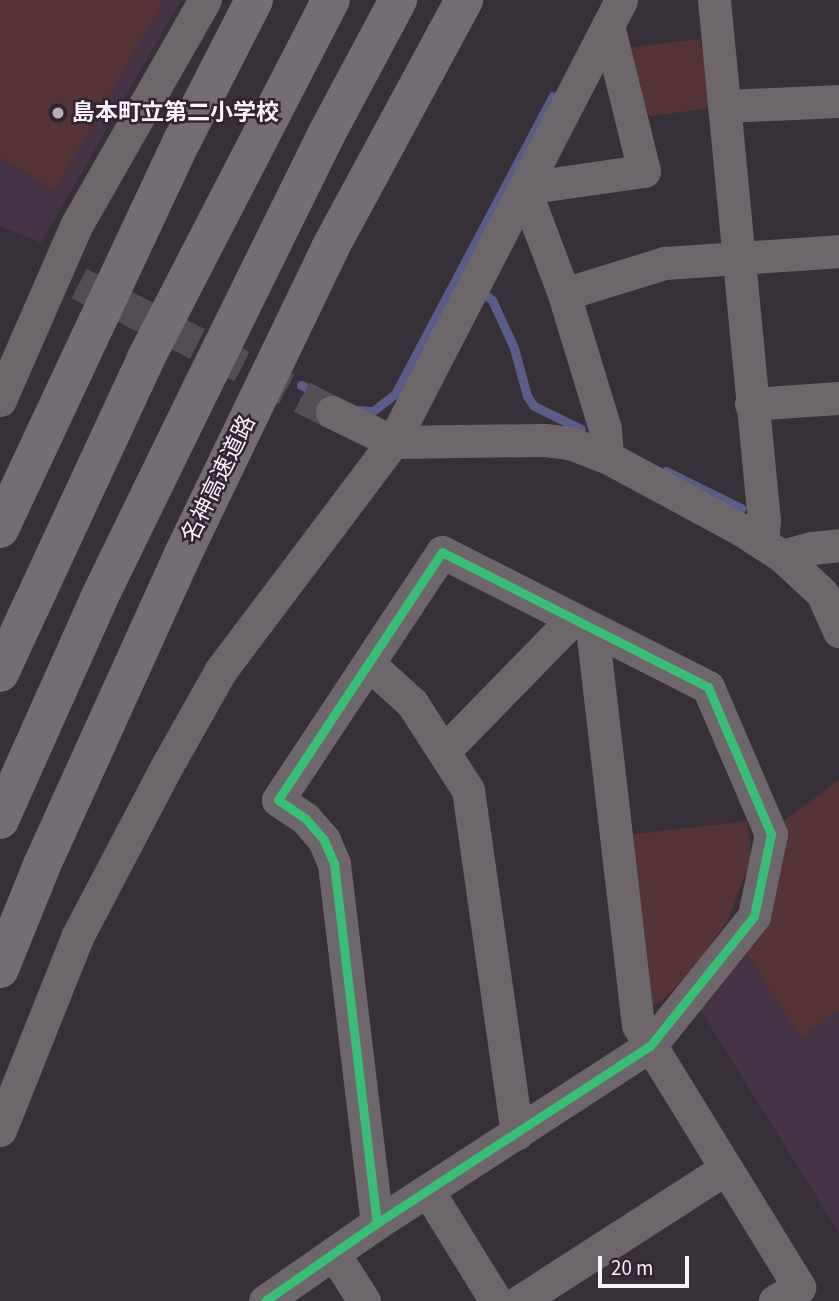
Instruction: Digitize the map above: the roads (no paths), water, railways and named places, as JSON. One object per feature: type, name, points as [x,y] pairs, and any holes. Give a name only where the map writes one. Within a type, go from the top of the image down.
[{"type":"highway","points":[[0,529],[176,153],[254,0]]},
{"type":"highway","points":[[0,673],[146,358],[331,0]]},
{"type":"highway","points":[[0,820],[100,596],[327,132],[398,0]]},
{"type":"highway","name":"名神高速道路","points":[[0,969],[42,865],[183,554],[330,248],[464,0]]},
{"type":"street","points":[[2,387],[67,276],[77,225],[205,0]]},
{"type":"street","points":[[714,0],[751,404],[764,521],[772,549]]},
{"type":"street","points":[[524,188],[644,171],[615,13]]},
{"type":"street","points":[[0,1130],[76,936],[221,670],[393,442],[615,13]]},
{"type":"street","points":[[725,106],[839,101]]},
{"type":"street","points":[[524,188],[564,294],[605,429],[607,457]]},
{"type":"street","points":[[564,294],[665,263],[839,251]]},
{"type":"street","points":[[751,404],[839,398]]},
{"type":"street","points":[[332,412],[393,442],[545,440],[570,443],[607,457],[772,549],[822,593],[839,631]]},
{"type":"street","points":[[772,549],[839,545]]},
{"type":"street","points":[[265,1301],[377,1223],[517,1135],[650,1046],[754,916],[771,834],[708,687],[442,552],[278,800],[305,818],[324,840],[334,864],[377,1223]]},
{"type":"street","points":[[445,750],[582,624]]},
{"type":"street","points":[[582,624],[638,1025],[799,1287],[775,1301]]},
{"type":"street","points":[[369,664],[412,704],[445,750],[468,790],[517,1135]]},
{"type":"street","points":[[520,1301],[726,1168]]},
{"type":"street","points":[[428,1191],[496,1301]]},
{"type":"street","points":[[334,1254],[365,1301]]},
{"type":"waterway","points":[[357,410],[373,411],[395,394],[553,96]]},
{"type":"waterway","points":[[480,290],[492,300],[514,348],[527,396],[534,406],[581,429]]},
{"type":"waterway","points":[[185,327],[189,328]]},
{"type":"waterway","points":[[301,385],[334,402]]},
{"type":"waterway","points":[[666,471],[741,508]]},
{"type":"tunnel","points":[[79,283],[332,412]]},
{"type":"place","name":"島本町立第二小学校","points":[[58,113]]}]
